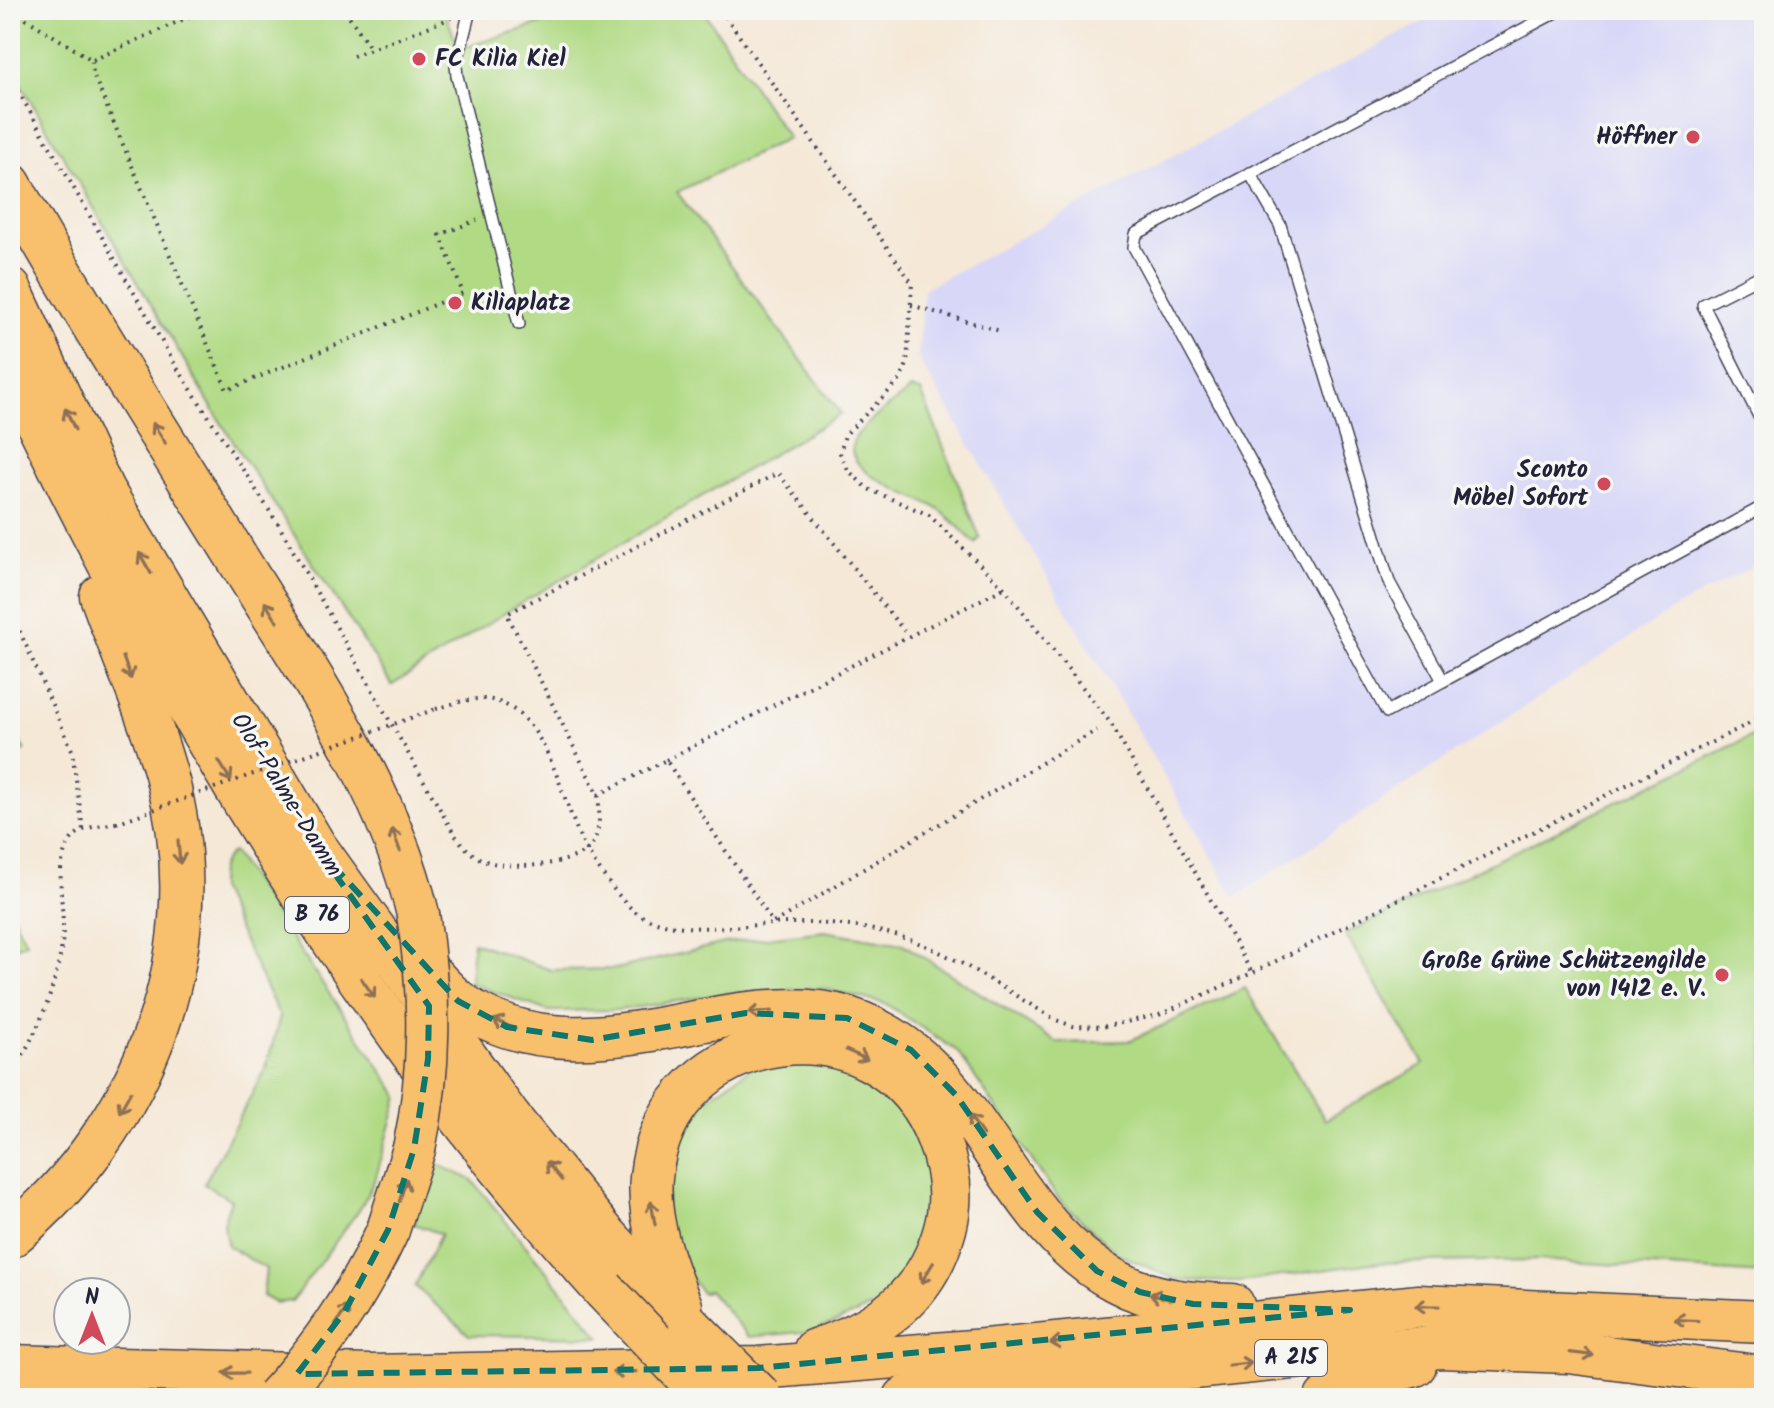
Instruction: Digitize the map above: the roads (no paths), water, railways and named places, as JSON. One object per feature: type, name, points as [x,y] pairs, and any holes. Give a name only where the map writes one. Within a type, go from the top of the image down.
[{"type":"highway","points":[[10,184],[79,307],[329,704],[382,803],[403,859],[418,914],[429,1033],[425,1090],[414,1149],[388,1230],[345,1311],[312,1357],[276,1398]]},
{"type":"highway","name":"Olof-Palme-Damm","points":[[10,289],[103,490],[315,846],[509,1117],[673,1301],[760,1383]]},
{"type":"highway","name":"Olof-Palme-Damm","points":[[10,366],[112,574],[253,818],[460,1119],[604,1290],[707,1398]]},
{"type":"highway","points":[[10,1237],[84,1164],[126,1102],[157,1031],[176,960],[180,911],[179,844],[166,775],[43,437]]},
{"type":"highway","points":[[315,846],[407,950],[458,1001],[507,1027],[552,1038],[592,1040],[746,1013],[819,1012],[847,1018],[880,1031],[911,1050],[956,1095],[1037,1212],[1097,1271],[1140,1292],[1193,1304],[1350,1310]]},
{"type":"highway","points":[[673,1301],[656,1226],[651,1179],[660,1137],[669,1117],[693,1085],[712,1069],[751,1050],[803,1043],[827,1044],[853,1053],[900,1083],[932,1123],[948,1171],[947,1223],[930,1270],[915,1293],[872,1328],[760,1383]]},
{"type":"highway","name":"A 215","points":[[10,1366],[760,1383],[985,1350],[1350,1310],[1419,1306],[1535,1309],[1764,1322]]},
{"type":"highway","points":[[1326,1398],[1389,1370],[1505,1347],[1764,1377]]},
{"type":"highway","name":"A 215","points":[[905,1398],[1302,1357],[1426,1348],[1505,1347]]},
{"type":"lane","points":[[1560,10],[1136,234],[1134,247],[1387,712],[1764,506]]},
{"type":"lane","points":[[469,11],[456,66],[519,324]]},
{"type":"lane","points":[[1250,173],[1280,225],[1389,582],[1443,681]]},
{"type":"lane","points":[[1764,274],[1703,305],[1764,426]]},
{"type":"place","name":"FC Kilia Kiel","points":[[419,59]]},
{"type":"place","name":"Höffner","points":[[1693,137]]},
{"type":"place","name":"Kiliaplatz","points":[[455,303]]},
{"type":"place","name":"Sconto Möbel Sofort","points":[[1604,484]]},
{"type":"place","name":"Große Grüne Schützengilde von 1412 e. V.","points":[[1722,975]]}]
